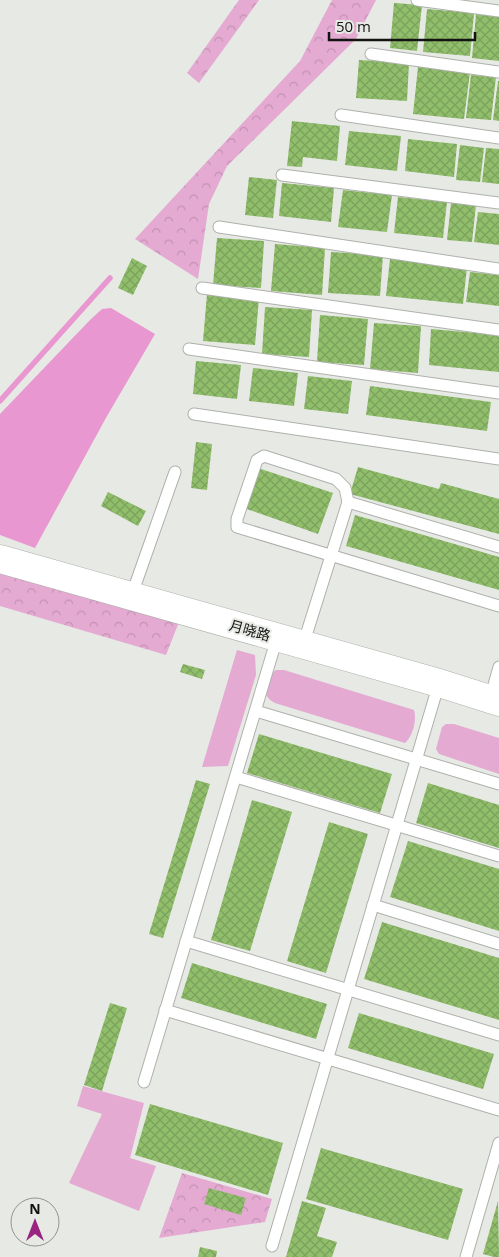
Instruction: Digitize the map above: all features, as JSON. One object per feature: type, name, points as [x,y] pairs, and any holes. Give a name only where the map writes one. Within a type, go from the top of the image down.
[{"type":"street","name":"月晓路","points":[[0,559],[494,701]]},
{"type":"lane","points":[[417,0],[499,11]]},
{"type":"lane","points":[[371,54],[499,72]]},
{"type":"lane","points":[[341,116],[499,138]]},
{"type":"lane","points":[[282,175],[499,203]]},
{"type":"lane","points":[[219,227],[499,269]]},
{"type":"lane","points":[[202,288],[499,330]]},
{"type":"lane","points":[[189,349],[499,393]]},
{"type":"lane","points":[[194,414],[499,459]]},
{"type":"lane","points":[[144,1082],[256,710],[332,555],[348,502],[345,488],[336,479],[264,456],[257,460],[237,519],[237,527],[332,555],[499,606]]},
{"type":"lane","points":[[131,597],[175,472]]},
{"type":"lane","points":[[348,502],[499,547]]},
{"type":"lane","points":[[494,701],[499,667]]},
{"type":"lane","points":[[272,1246],[439,684]]},
{"type":"lane","points":[[256,710],[499,784]]},
{"type":"lane","points":[[236,777],[499,856]]},
{"type":"lane","points":[[373,905],[499,944]]},
{"type":"lane","points":[[186,941],[499,1035]]},
{"type":"lane","points":[[165,1010],[499,1110]]},
{"type":"lane","points":[[466,1257],[499,1143]]},
{"type":"green space","points":[[239,0],[259,0],[199,83],[187,73]]},
{"type":"green space","points":[[332,0],[376,0],[356,39],[227,166],[209,204],[198,279],[135,239],[300,61]]},
{"type":"green space","points":[[0,573],[179,622],[166,655],[0,606]]},
{"type":"green space","points":[[237,650],[255,655],[256,675],[228,766],[202,767]]},
{"type":"green space","points":[[276,670],[284,670],[414,710],[415,723],[412,732],[405,743],[275,703],[266,695],[272,673]]},
{"type":"green space","points":[[446,724],[454,724],[499,738],[499,774],[439,754],[436,749],[442,727]]},
{"type":"green space","points":[[83,1086],[144,1103],[130,1158],[156,1166],[139,1211],[69,1183],[102,1114],[77,1106]]},
{"type":"green space","points":[[182,1173],[272,1199],[265,1222],[159,1238]]},
{"type":"shaded area","points":[[111,308],[155,334],[107,416],[35,548],[0,535],[0,414],[90,320],[102,309]]},
{"type":"building","points":[[394,3],[422,5],[417,51],[390,48]]},
{"type":"building","points":[[427,9],[474,13],[470,56],[423,52]]},
{"type":"building","points":[[476,14],[499,16],[499,61],[472,58]]},
{"type":"building","points":[[359,60],[409,63],[407,101],[356,98]]},
{"type":"building","points":[[418,67],[470,72],[464,119],[413,114]]},
{"type":"building","points":[[471,75],[496,77],[491,120],[466,118]]},
{"type":"building","points":[[499,81],[499,121],[493,120]]},
{"type":"building","points":[[292,121],[340,126],[337,161],[303,157],[302,167],[287,166]]},
{"type":"building","points":[[349,131],[401,136],[397,171],[345,165]]},
{"type":"building","points":[[408,139],[457,144],[454,177],[405,171]]},
{"type":"building","points":[[460,145],[484,148],[480,182],[456,180]]},
{"type":"building","points":[[486,148],[499,149],[499,184],[482,182]]},
{"type":"building","points":[[249,177],[277,180],[273,218],[245,215]]},
{"type":"building","points":[[282,183],[334,188],[331,222],[279,216]]},
{"type":"building","points":[[343,190],[392,195],[387,232],[338,227]]},
{"type":"building","points":[[398,197],[447,202],[443,238],[394,233]]},
{"type":"building","points":[[451,203],[476,205],[472,242],[447,240]]},
{"type":"building","points":[[478,212],[499,214],[499,245],[474,242]]},
{"type":"building","points":[[217,238],[264,241],[261,288],[213,285]]},
{"type":"building","points":[[275,244],[325,248],[322,295],[271,291]]},
{"type":"building","points":[[331,252],[383,255],[380,296],[328,293]]},
{"type":"building","points":[[132,258],[147,266],[133,295],[118,288]]},
{"type":"building","points":[[390,259],[467,267],[463,304],[386,296]]},
{"type":"building","points":[[470,272],[499,275],[499,306],[466,302]]},
{"type":"building","points":[[207,294],[259,298],[255,345],[203,341]]},
{"type":"building","points":[[265,307],[312,310],[309,357],[262,354]]},
{"type":"building","points":[[320,315],[368,319],[364,365],[317,362]]},
{"type":"building","points":[[374,323],[421,326],[418,373],[370,369]]},
{"type":"building","points":[[431,329],[499,335],[499,372],[429,365]]},
{"type":"building","points":[[196,361],[241,365],[237,399],[193,394]]},
{"type":"building","points":[[253,368],[298,373],[294,406],[249,401]]},
{"type":"building","points":[[308,376],[352,381],[348,414],[304,409]]},
{"type":"building","points":[[370,386],[491,402],[487,431],[366,415]]},
{"type":"building","points":[[196,442],[212,444],[207,490],[191,488]]},
{"type":"building","points":[[358,467],[439,489],[441,483],[499,499],[499,534],[350,494]]},
{"type":"building","points":[[258,468],[333,493],[318,534],[244,508]]},
{"type":"building","points":[[108,492],[146,511],[138,526],[101,506]]},
{"type":"building","points":[[355,515],[499,557],[499,590],[346,546]]},
{"type":"building","points":[[183,664],[205,670],[202,679],[180,672]]},
{"type":"building","points":[[259,734],[392,774],[380,813],[247,773]]},
{"type":"building","points":[[196,780],[210,784],[163,938],[149,934]]},
{"type":"building","points":[[428,783],[499,805],[499,848],[416,823]]},
{"type":"building","points":[[252,800],[292,812],[250,951],[211,940]]},
{"type":"building","points":[[329,822],[368,834],[326,973],[287,961]]},
{"type":"building","points":[[408,841],[499,869],[499,931],[390,897]]},
{"type":"building","points":[[382,922],[499,958],[499,1020],[364,979]]},
{"type":"building","points":[[192,963],[327,1004],[316,1039],[181,998]]},
{"type":"building","points":[[110,1003],[127,1008],[102,1091],[84,1085]]},
{"type":"building","points":[[359,1013],[494,1054],[483,1089],[348,1048]]},
{"type":"building","points":[[150,1104],[283,1143],[268,1195],[135,1155]]},
{"type":"building","points":[[321,1148],[463,1189],[448,1240],[306,1199]]},
{"type":"building","points":[[209,1188],[246,1198],[241,1215],[204,1204]]},
{"type":"building","points":[[302,1201],[326,1208],[317,1236],[337,1242],[332,1257],[286,1257]]},
{"type":"building","points":[[498,1201],[499,1257],[494,1257],[483,1254]]},
{"type":"building","points":[[200,1247],[217,1251],[216,1257],[198,1257]]},
{"type":"waterway","points":[[0,401],[110,278]]}]
